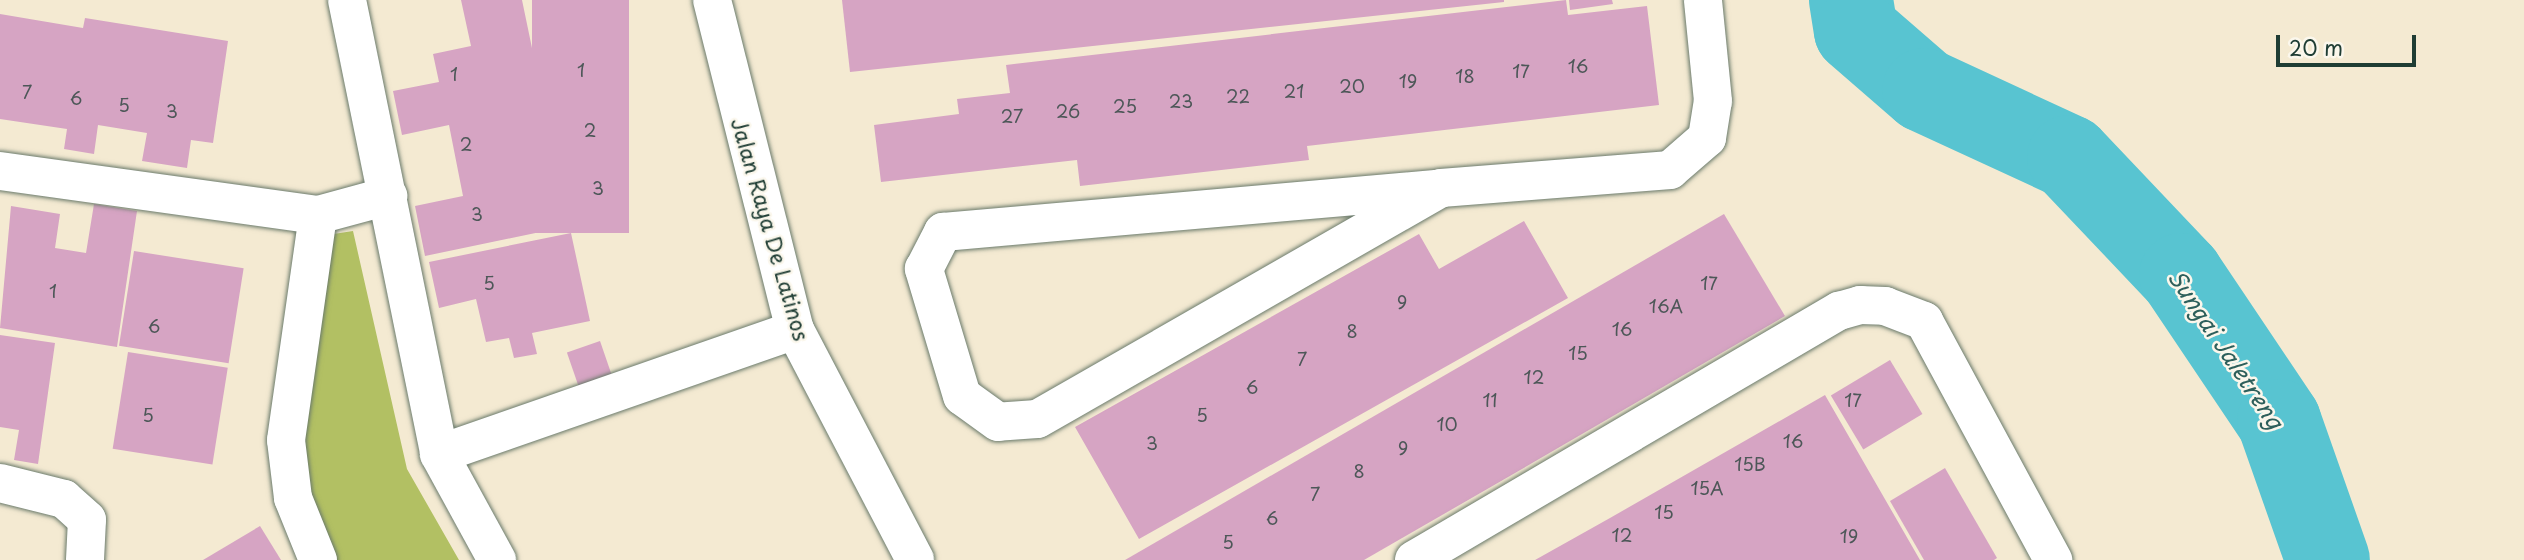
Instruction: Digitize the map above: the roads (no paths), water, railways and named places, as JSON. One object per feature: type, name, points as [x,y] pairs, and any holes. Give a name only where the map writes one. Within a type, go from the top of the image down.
[{"type":"street","points":[[348,0],[439,454],[497,560]]},
{"type":"street","name":"Jalan Raya De Latinos","points":[[712,0],[795,330],[915,560]]},
{"type":"street","points":[[1441,188],[1037,419],[998,422],[962,396],[924,269],[943,232],[1441,188],[1670,170],[1707,138],[1713,101],[1703,0]]},
{"type":"street","points":[[0,172],[318,215],[388,196]]},
{"type":"street","points":[[318,215],[286,440],[293,498],[318,560]]},
{"type":"street","points":[[1414,560],[1839,311],[1860,305],[1885,306],[1924,321],[2044,557]]},
{"type":"street","points":[[439,454],[795,330]]},
{"type":"street","points":[[0,483],[64,499],[87,520],[85,560]]},
{"type":"waterway","name":"Sungai Jaletreng","points":[[1851,0],[1856,31],[1924,90],[2069,157],[2181,275],[2279,421],[2328,560]]}]
